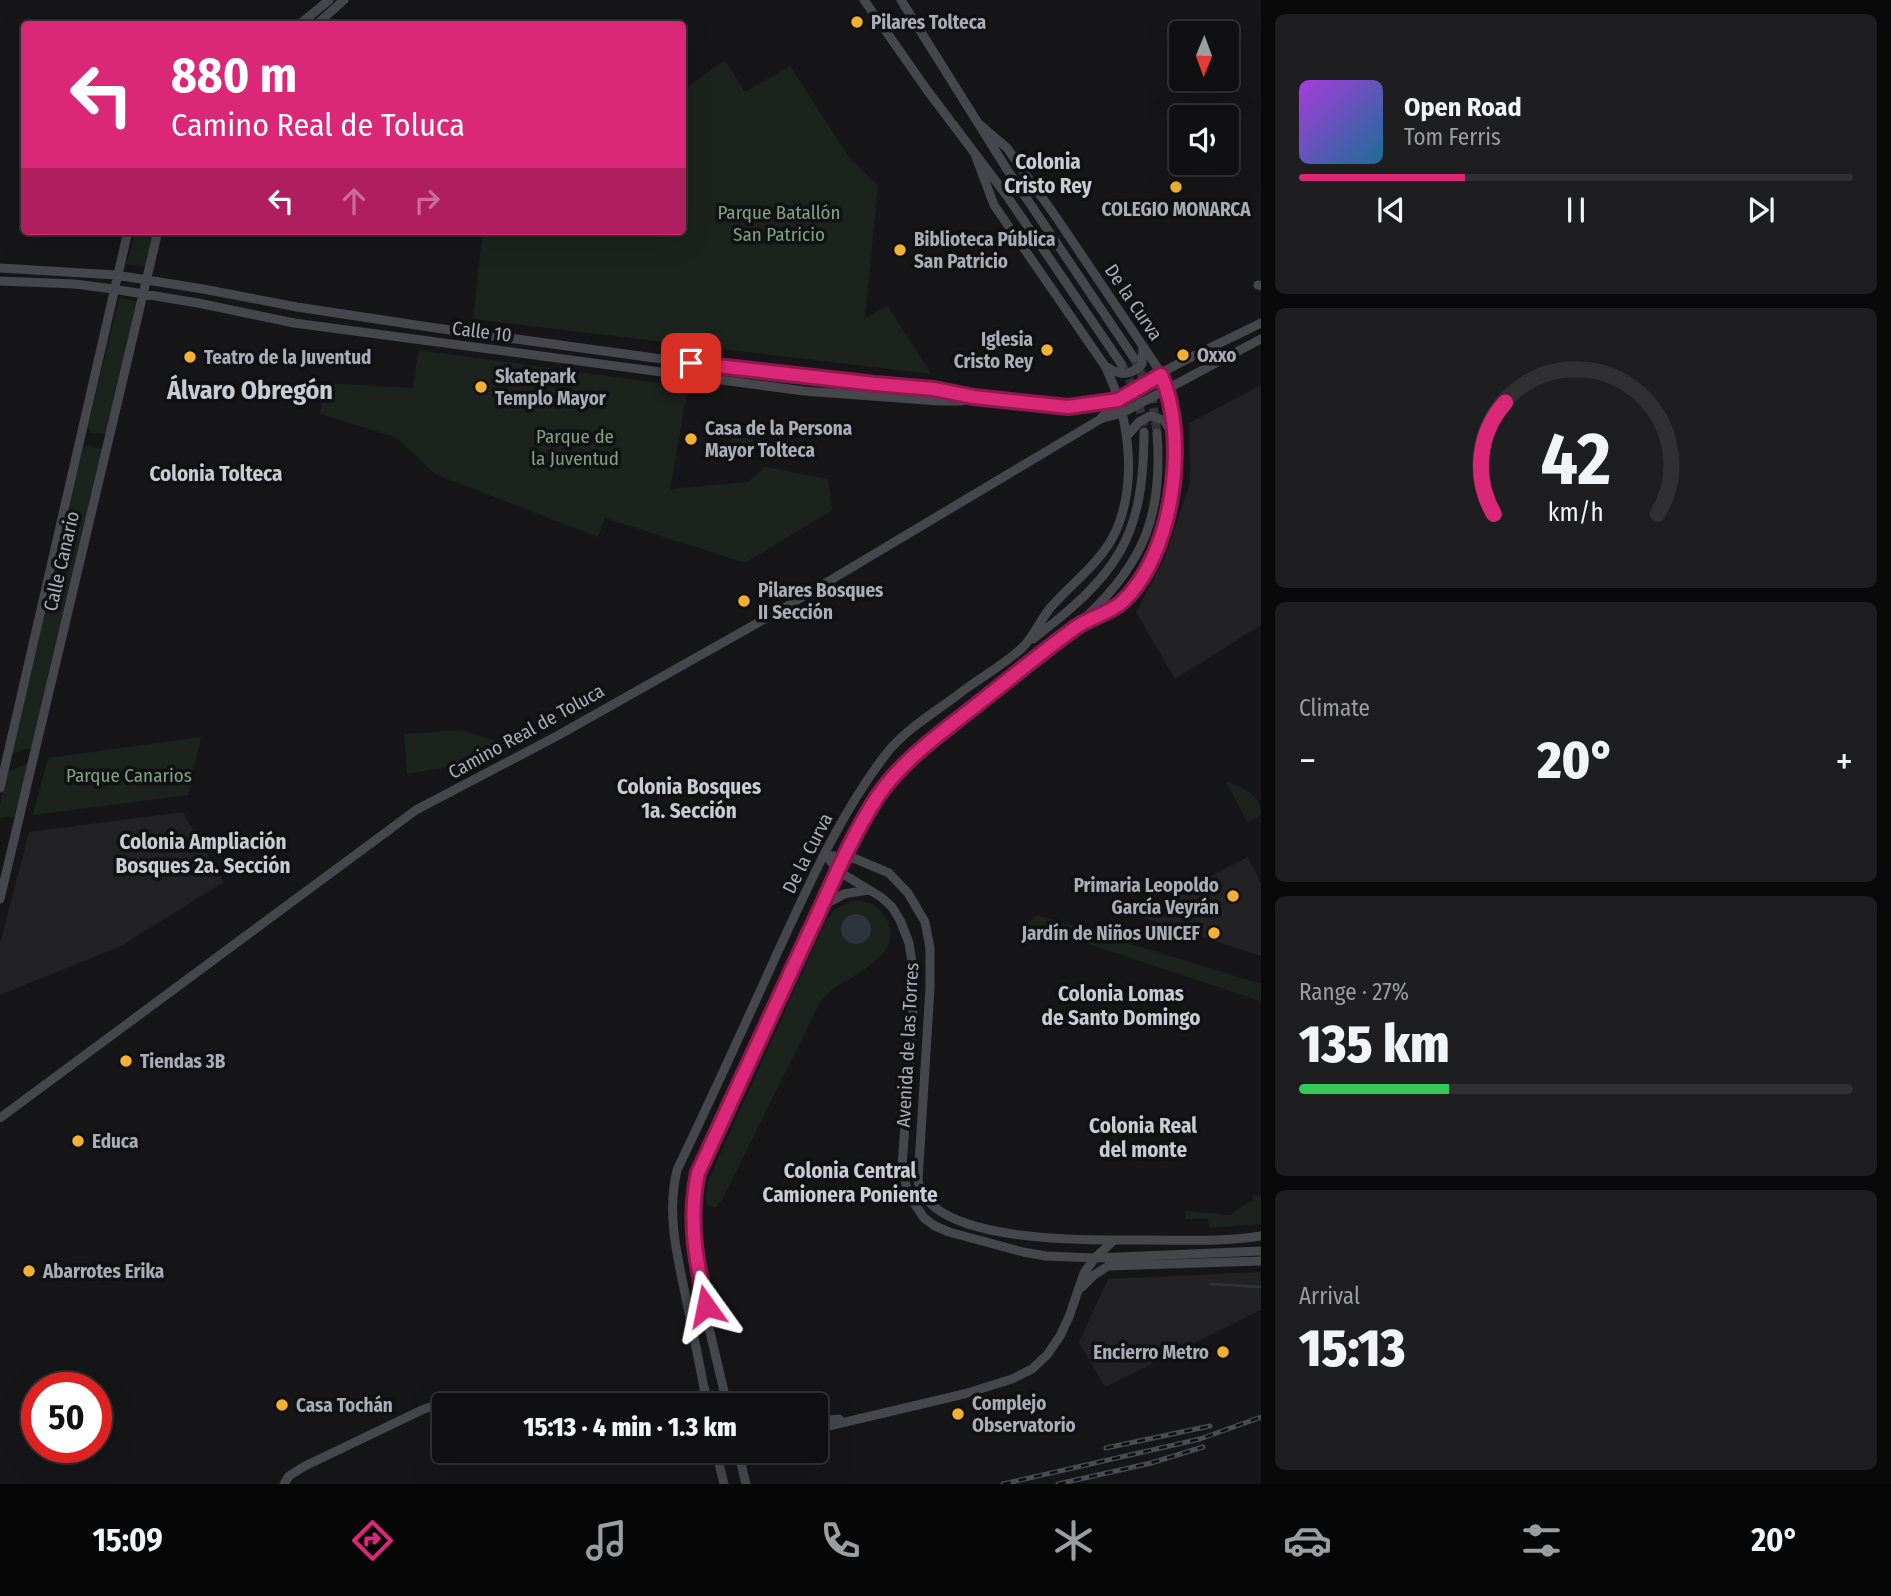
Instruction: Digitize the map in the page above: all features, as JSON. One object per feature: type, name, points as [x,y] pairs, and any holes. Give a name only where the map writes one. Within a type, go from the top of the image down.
[{"type":"street","points":[[304,21],[329,0]]},
{"type":"street","points":[[320,21],[344,0]]},
{"type":"street","points":[[864,0],[1007,196],[1122,365]]},
{"type":"street","points":[[901,0],[1008,171],[1134,358]]},
{"type":"street","name":"De la Curva","points":[[727,1393],[696,1260],[692,1223],[693,1196],[698,1173],[838,871],[880,794],[908,762],[938,735],[1077,626],[1121,603],[1143,575],[1161,538],[1172,496],[1174,437],[1167,388],[1161,375],[1007,148],[979,124]]},
{"type":"street","name":"De la Curva","points":[[706,1393],[672,1223],[677,1170],[797,912],[849,810],[888,751],[909,732],[1023,646],[1051,607],[1088,573],[1102,554],[1116,530],[1124,505],[1128,436],[1115,386],[1105,366],[994,205],[976,157]]},
{"type":"street","name":"Calle Canario","points":[[0,788],[127,235]]},
{"type":"street","name":"Calle Canario","points":[[0,899],[19,828],[71,593],[157,235]]},
{"type":"street","name":"Calle 10","points":[[0,268],[146,279],[297,307],[429,327],[705,365],[934,389],[960,398]]},
{"type":"street","name":"Calle 10","points":[[0,281],[75,284],[113,289],[294,323],[804,391],[960,398]]},
{"type":"street","name":"Camino Real de Toluca","points":[[1099,420],[1118,400],[1261,323]]},
{"type":"street","name":"Camino Real de Toluca","points":[[0,1118],[416,810],[557,736],[777,612],[1099,420],[1122,413],[1261,339]]},
{"type":"street","points":[[1105,366],[1123,375],[1133,373],[1142,364],[1143,346]]},
{"type":"street","points":[[960,398],[974,397],[1068,407],[1118,400]]},
{"type":"street","points":[[1128,436],[1144,418],[1154,416],[1164,420],[1174,437]]},
{"type":"street","points":[[1023,646],[1091,591],[1128,537],[1142,490],[1144,432]]},
{"type":"street","points":[[1077,626],[1108,597],[1139,554],[1156,508],[1160,468],[1157,433]]},
{"type":"street","name":"Avenida de las Torres","points":[[825,855],[856,859],[896,878],[925,922],[930,948],[930,988],[918,1180],[925,1199],[952,1217],[1004,1232],[1039,1237],[1230,1240],[1261,1236]]},
{"type":"street","name":"Avenida de las Torres","points":[[825,855],[838,871],[887,901],[900,920],[911,952],[915,982],[902,1167],[908,1194],[924,1218],[949,1232],[1035,1254],[1095,1258],[1261,1251]]},
{"type":"street","points":[[821,908],[844,894],[869,890]]},
{"type":"street","points":[[1084,1273],[1114,1240]]},
{"type":"street","points":[[828,1426],[964,1394],[1012,1379],[1032,1369],[1060,1336],[1079,1291],[1084,1263],[1075,1257]]},
{"type":"street","points":[[1079,1291],[1094,1275],[1108,1266],[1261,1261]]},
{"type":"street","points":[[703,1393],[705,1389]]},
{"type":"street","points":[[284,1484],[289,1476],[305,1466],[432,1407]]},
{"type":"street","points":[[828,1420],[851,1420]]},
{"type":"street","points":[[719,1463],[724,1484]]},
{"type":"street","points":[[741,1463],[746,1484]]},
{"type":"shaded area","points":[[1261,385],[1261,625],[1175,679],[1136,612],[1164,560],[1190,483],[1189,423]]},
{"type":"shaded area","points":[[183,812],[224,882],[121,946],[0,995],[0,943],[29,832]]},
{"type":"shaded area","points":[[1248,857],[1261,883],[1261,956],[1134,915]]},
{"type":"shaded area","points":[[856,914],[867,918],[871,929],[867,940],[856,944],[845,940],[841,929],[845,918]]},
{"type":"shaded area","points":[[1261,1272],[1261,1310],[1105,1387],[1079,1342],[1108,1279]]},
{"type":"green space","name":"Parque Batallón San Patricio","points":[[725,60],[745,92],[790,66],[849,157],[878,185],[865,318],[888,306],[931,374],[473,319],[483,235],[686,235],[686,88]]},
{"type":"green space","points":[[135,235],[155,235],[147,267],[126,264]]},
{"type":"green space","points":[[119,298],[140,302],[106,434],[92,433],[88,428]]},
{"type":"green space","name":"Parque de la Juventud","points":[[418,350],[688,387],[670,489],[748,482],[765,467],[828,479],[832,510],[745,563],[605,518],[598,537],[435,474],[396,437],[320,414],[325,383],[413,388]]},
{"type":"green space","points":[[731,437],[753,439],[751,460],[729,458]]},
{"type":"green space","points":[[88,445],[103,450],[34,747],[12,754],[83,449]]},
{"type":"green space","points":[[462,730],[516,748],[467,772],[447,767],[407,774],[404,734]]},
{"type":"green space","name":"Parque Canarios","points":[[201,737],[188,795],[33,815],[48,758]]},
{"type":"green space","points":[[29,763],[18,816],[0,818],[0,804],[7,772]]},
{"type":"green space","points":[[1226,781],[1245,789],[1255,797],[1261,815],[1247,822]]},
{"type":"green space","points":[[851,901],[870,904],[884,915],[890,928],[886,950],[878,959],[834,989],[820,1002],[722,1200],[715,1208],[708,1205],[705,1198],[708,1181],[825,922],[834,910]]},
{"type":"green space","points":[[1037,915],[1261,984],[1261,1001],[1028,924]]},
{"type":"green space","points":[[1253,1195],[1261,1196],[1261,1224],[1209,1228],[1208,1219],[1186,1219],[1185,1211],[1231,1215],[1253,1201]]},
{"type":"waterway","points":[[1210,1284],[1261,1287]]},
{"type":"tunnel","points":[[1134,358],[1152,397],[1157,433]]},
{"type":"tunnel","points":[[1123,367],[1137,398],[1144,432]]},
{"type":"railway","points":[[1003,1484],[1200,1439],[1261,1417]]},
{"type":"railway","points":[[1106,1448],[1210,1426]]},
{"type":"railway","points":[[1058,1484],[1151,1463],[1203,1447]]},
{"type":"place","name":"Pilares Tolteca","points":[[857,22]]},
{"type":"place","name":"COLEGIO MONARCA","points":[[1176,187]]},
{"type":"place","name":"Biblioteca Pública San Patricio","points":[[900,250]]},
{"type":"place","name":"Iglesia Cristo Rey","points":[[1047,350]]},
{"type":"place","name":"Oxxo","points":[[1183,355]]},
{"type":"place","name":"Teatro de la Juventud","points":[[190,357]]},
{"type":"place","name":"Skatepark Templo Mayor","points":[[481,387]]},
{"type":"place","name":"Casa de la Persona Mayor Tolteca","points":[[691,439]]},
{"type":"place","name":"Pilares Bosques II Sección","points":[[744,601]]},
{"type":"place","name":"Primaria Leopoldo García Veyrán","points":[[1233,896]]},
{"type":"place","name":"Jardín de Niños UNICEF","points":[[1214,933]]},
{"type":"place","name":"Tiendas 3B","points":[[126,1061]]},
{"type":"place","name":"Educa","points":[[78,1141]]},
{"type":"place","name":"Abarrotes Erika","points":[[29,1271]]},
{"type":"place","name":"Encierro Metro","points":[[1223,1352]]},
{"type":"place","name":"Casa Tochán","points":[[282,1405]]},
{"type":"place","name":"Complejo Observatorio","points":[[958,1414]]},
{"type":"district","name":"Colonia Cristo Rey","points":[[1048,174]]},
{"type":"district","name":"Álvaro Obregón","points":[[250,390]]},
{"type":"district","name":"Colonia Tolteca","points":[[216,474]]},
{"type":"district","name":"Colonia Bosques 1a. Sección","points":[[689,799]]},
{"type":"district","name":"Colonia Ampliación Bosques 2a. Sección","points":[[203,854]]},
{"type":"district","name":"Colonia Lomas de Santo Domingo","points":[[1121,1006]]},
{"type":"district","name":"Colonia Real del monte","points":[[1143,1138]]},
{"type":"district","name":"Colonia Central Camionera Poniente","points":[[850,1183]]},
{"type":"route","points":[[691,363],[934,389],[974,397],[1068,407],[1118,400],[1161,375],[1169,396],[1175,458],[1172,496],[1161,538],[1143,575],[1121,603],[1077,626],[938,735],[908,762],[873,805],[838,871],[698,1173],[693,1196],[692,1223],[696,1260],[706,1306]]}]
